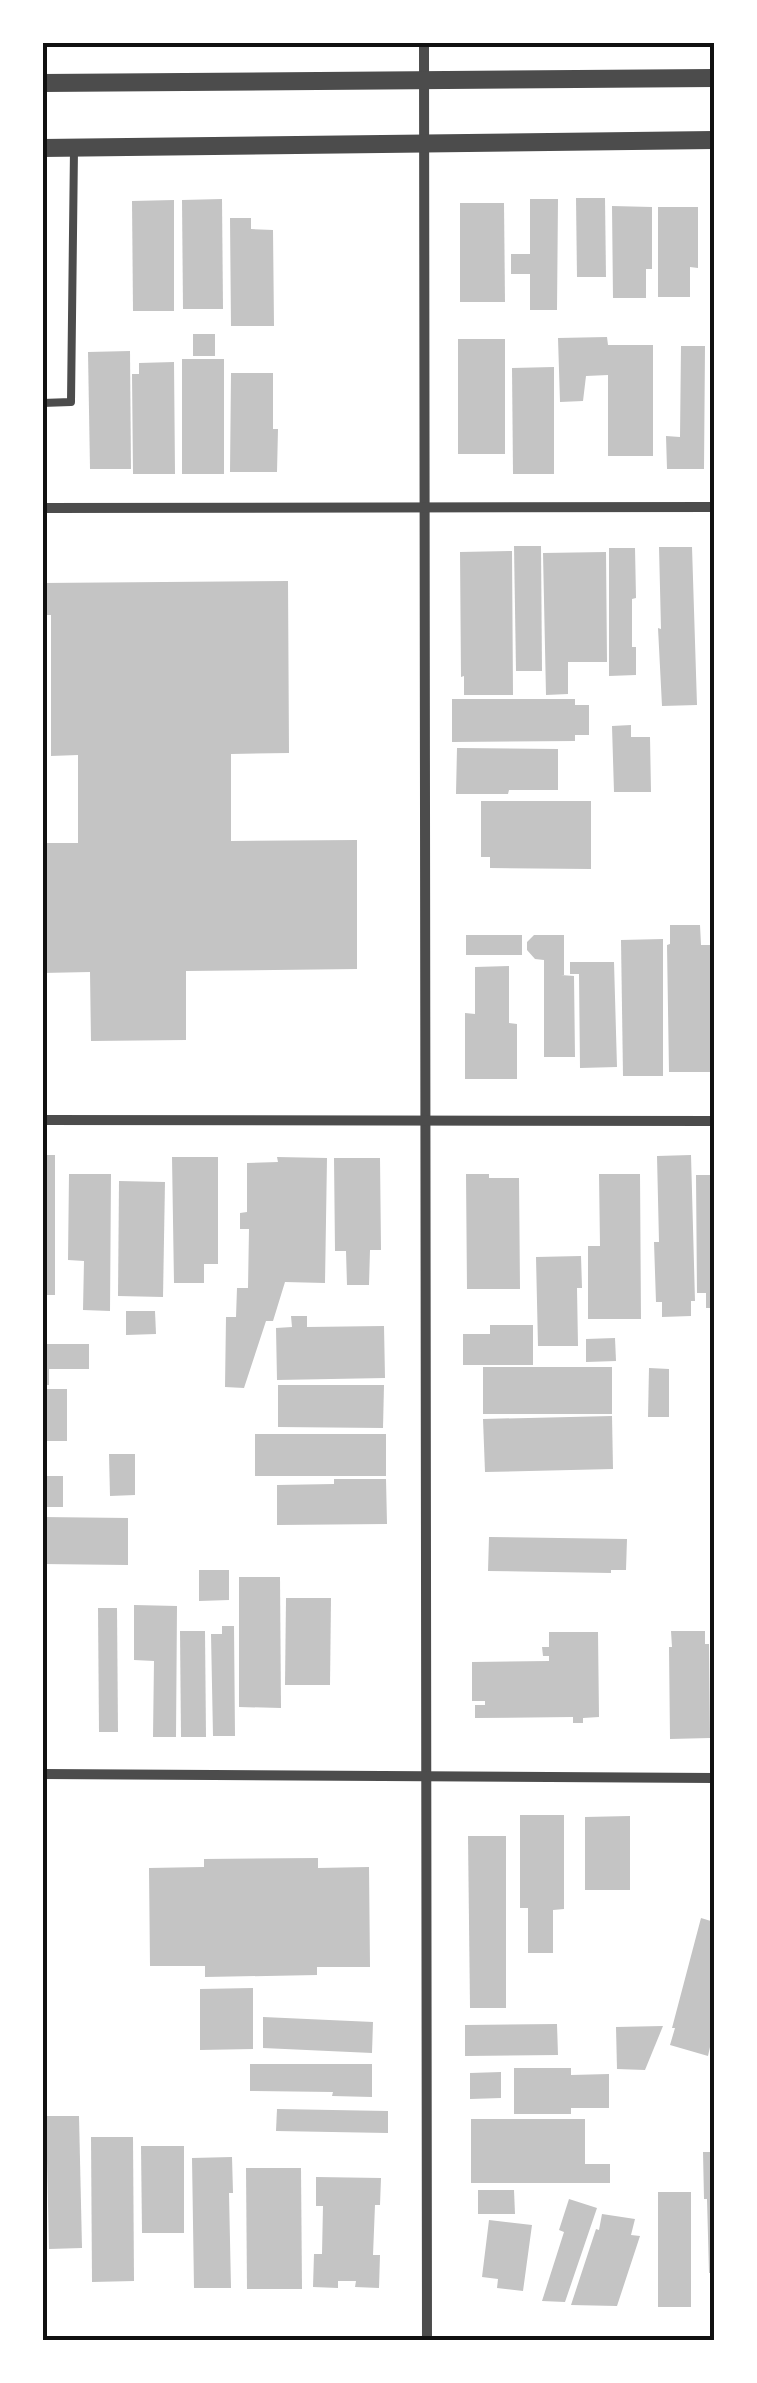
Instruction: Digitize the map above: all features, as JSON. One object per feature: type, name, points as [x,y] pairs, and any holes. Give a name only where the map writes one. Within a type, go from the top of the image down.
[{"type":"street","points":[[424,42],[428,2340]]},
{"type":"street","points":[[42,83],[714,78]]},
{"type":"street","points":[[42,148],[714,140]]},
{"type":"street","points":[[42,508],[714,507]]},
{"type":"street","points":[[42,1120],[714,1121]]},
{"type":"street","points":[[42,1774],[714,1778]]},
{"type":"lane","points":[[42,403],[71,402],[74,148]]},
{"type":"building","points":[[576,198],[605,198],[606,277],[577,277]]},
{"type":"building","points":[[222,199],[223,309],[183,309],[182,200]]},
{"type":"building","points":[[530,199],[558,199],[557,310],[530,310],[530,274],[511,274],[511,254],[530,254]]},
{"type":"building","points":[[174,200],[174,311],[133,311],[132,201]]},
{"type":"building","points":[[460,203],[504,203],[505,302],[460,302]]},
{"type":"building","points":[[612,206],[652,207],[652,269],[646,269],[646,298],[613,298]]},
{"type":"building","points":[[658,207],[698,207],[698,268],[690,267],[690,297],[658,297]]},
{"type":"building","points":[[230,218],[251,218],[251,229],[273,230],[274,326],[231,326]]},
{"type":"building","points":[[193,334],[215,334],[215,356],[193,356]]},
{"type":"building","points":[[607,337],[608,345],[653,345],[653,456],[608,456],[608,375],[586,376],[583,401],[560,402],[558,338]]},
{"type":"building","points":[[458,339],[505,339],[505,454],[458,454]]},
{"type":"building","points":[[681,346],[705,346],[704,469],[667,469],[666,436],[680,437]]},
{"type":"building","points":[[130,351],[131,469],[90,469],[88,352]]},
{"type":"building","points":[[182,359],[224,359],[224,474],[182,474]]},
{"type":"building","points":[[174,362],[175,474],[133,474],[132,374],[139,374],[139,363]]},
{"type":"building","points":[[554,367],[554,474],[513,474],[512,368]]},
{"type":"building","points":[[231,373],[273,373],[277,472],[230,472]]},
{"type":"building","points":[[514,546],[541,546],[542,671],[516,671]]},
{"type":"building","points":[[659,547],[692,547],[697,705],[662,706]]},
{"type":"building","points":[[609,548],[635,548],[632,647],[636,647],[636,675],[609,676]]},
{"type":"building","points":[[512,551],[513,695],[464,695],[460,552]]},
{"type":"building","points":[[606,552],[607,662],[568,662],[568,694],[546,695],[543,553]]},
{"type":"building","points":[[288,581],[289,753],[231,754],[231,841],[357,840],[357,969],[186,971],[186,1040],[91,1041],[90,972],[42,973],[42,843],[78,843],[78,755],[51,756],[51,615],[42,615],[42,583]]},
{"type":"building","points":[[452,699],[575,699],[575,705],[589,705],[589,735],[575,735],[575,741],[452,742]]},
{"type":"building","points":[[631,725],[631,737],[650,737],[651,792],[614,792],[612,726]]},
{"type":"building","points":[[457,748],[558,749],[558,790],[456,794]]},
{"type":"building","points":[[481,801],[591,801],[591,869],[490,868],[490,857],[481,857]]},
{"type":"building","points":[[670,925],[700,925],[701,945],[711,945],[713,1072],[669,1072]]},
{"type":"building","points":[[466,935],[522,935],[522,955],[466,955]]},
{"type":"building","points":[[534,935],[564,935],[561,975],[574,976],[575,1057],[544,1057],[544,960],[535,959],[527,950],[527,942]]},
{"type":"building","points":[[663,939],[663,1076],[623,1076],[621,940]]},
{"type":"building","points":[[570,962],[614,962],[617,1067],[580,1068],[579,974],[570,974]]},
{"type":"building","points":[[509,966],[509,1023],[517,1024],[517,1079],[465,1079],[465,1013],[475,1014],[475,967]]},
{"type":"building","points":[[42,1155],[55,1155],[55,1295],[42,1295]]},
{"type":"building","points":[[691,1155],[695,1301],[691,1301],[691,1316],[662,1317],[662,1302],[656,1302],[654,1242],[659,1242],[657,1156]]},
{"type":"building","points":[[172,1157],[218,1157],[218,1264],[204,1264],[204,1283],[174,1283]]},
{"type":"building","points":[[277,1157],[327,1158],[325,1283],[285,1282],[273,1321],[266,1321],[244,1388],[225,1387],[226,1317],[236,1317],[237,1288],[248,1288],[249,1229],[240,1229],[240,1213],[247,1212],[247,1163],[278,1162]]},
{"type":"building","points":[[334,1158],[380,1158],[381,1250],[370,1250],[369,1285],[347,1285],[346,1251],[335,1251]]},
{"type":"building","points":[[69,1174],[111,1174],[110,1311],[83,1310],[84,1261],[68,1260]]},
{"type":"building","points":[[466,1174],[519,1178],[520,1289],[467,1289]]},
{"type":"building","points":[[599,1174],[640,1174],[641,1319],[588,1319],[588,1246],[600,1246]]},
{"type":"building","points":[[696,1175],[714,1175],[714,1308],[706,1308],[706,1293],[697,1293]]},
{"type":"building","points":[[119,1181],[165,1182],[163,1297],[118,1296]]},
{"type":"building","points":[[581,1256],[578,1346],[538,1346],[536,1257]]},
{"type":"building","points":[[126,1311],[155,1311],[156,1334],[126,1335]]},
{"type":"building","points":[[291,1316],[307,1316],[307,1327],[384,1326],[385,1378],[277,1380],[276,1328],[292,1327]]},
{"type":"building","points":[[490,1325],[533,1325],[533,1365],[463,1365],[463,1334],[490,1334]]},
{"type":"building","points":[[615,1338],[616,1361],[586,1362],[586,1339]]},
{"type":"building","points":[[42,1344],[89,1344],[89,1369],[49,1369],[49,1385],[42,1385]]},
{"type":"building","points":[[483,1367],[612,1367],[612,1414],[483,1414]]},
{"type":"building","points":[[649,1368],[669,1369],[669,1417],[648,1417]]},
{"type":"building","points":[[278,1385],[384,1385],[383,1428],[278,1427]]},
{"type":"building","points":[[42,1389],[67,1389],[67,1441],[42,1441]]},
{"type":"building","points":[[612,1416],[613,1469],[485,1472],[483,1419]]},
{"type":"building","points":[[255,1434],[386,1434],[386,1476],[255,1476]]},
{"type":"building","points":[[109,1454],[135,1454],[135,1495],[110,1496]]},
{"type":"building","points":[[42,1476],[63,1476],[63,1507],[42,1507]]},
{"type":"building","points":[[334,1479],[386,1479],[387,1524],[277,1525],[277,1485],[334,1484]]},
{"type":"building","points":[[42,1517],[128,1518],[128,1565],[42,1564]]},
{"type":"building","points":[[489,1537],[627,1539],[626,1570],[488,1571]]},
{"type":"building","points":[[199,1570],[229,1570],[229,1600],[199,1601]]},
{"type":"building","points":[[239,1577],[280,1577],[281,1708],[239,1707]]},
{"type":"building","points":[[286,1598],[331,1598],[330,1685],[285,1685]]},
{"type":"building","points":[[134,1605],[177,1606],[176,1737],[153,1737],[154,1661],[134,1660]]},
{"type":"building","points":[[98,1608],[117,1608],[118,1732],[99,1732]]},
{"type":"building","points":[[222,1626],[234,1626],[235,1736],[213,1736],[211,1634],[222,1634]]},
{"type":"building","points":[[180,1631],[205,1631],[206,1737],[181,1737]]},
{"type":"building","points":[[671,1631],[705,1631],[705,1644],[709,1644],[710,1738],[670,1739]]},
{"type":"building","points":[[549,1632],[598,1632],[599,1717],[583,1718],[583,1723],[573,1723],[573,1717],[475,1718],[475,1705],[485,1705],[485,1701],[472,1701],[472,1662],[549,1661],[549,1656],[543,1656],[542,1647],[549,1647]]},
{"type":"building","points":[[520,1815],[564,1815],[564,1909],[553,1910],[553,1953],[528,1953],[528,1908],[520,1908]]},
{"type":"building","points":[[630,1816],[630,1890],[585,1890],[585,1817]]},
{"type":"building","points":[[468,1836],[506,1836],[506,2008],[470,2008]]},
{"type":"building","points":[[318,1858],[318,1868],[369,1867],[370,1967],[317,1967],[317,1975],[205,1977],[205,1966],[150,1966],[149,1868],[204,1867],[204,1859]]},
{"type":"building","points":[[701,1918],[714,1922],[714,2039],[708,2056],[670,2045]]},
{"type":"building","points":[[253,1988],[253,2049],[200,2050],[200,1989]]},
{"type":"building","points":[[263,2017],[373,2022],[372,2053],[263,2048]]},
{"type":"building","points":[[557,2024],[558,2055],[465,2056],[465,2025]]},
{"type":"building","points":[[663,2026],[645,2070],[617,2069],[616,2027]]},
{"type":"building","points":[[250,2064],[372,2064],[372,2097],[332,2096],[333,2092],[250,2091]]},
{"type":"building","points":[[514,2068],[571,2068],[571,2075],[609,2074],[609,2108],[571,2108],[571,2114],[514,2114]]},
{"type":"building","points":[[501,2072],[501,2098],[470,2099],[470,2073]]},
{"type":"building","points":[[277,2109],[388,2111],[388,2133],[276,2131]]},
{"type":"building","points":[[46,2116],[79,2116],[82,2248],[49,2249]]},
{"type":"building","points":[[471,2119],[585,2119],[585,2164],[610,2164],[610,2183],[471,2183]]},
{"type":"building","points":[[91,2137],[133,2137],[134,2281],[92,2282]]},
{"type":"building","points":[[141,2146],[184,2146],[184,2233],[142,2233]]},
{"type":"building","points":[[703,2152],[714,2152],[714,2273],[709,2273]]},
{"type":"building","points":[[232,2157],[231,2288],[194,2288],[192,2158]]},
{"type":"building","points":[[246,2168],[301,2168],[302,2289],[247,2289]]},
{"type":"building","points":[[316,2177],[381,2178],[380,2205],[375,2205],[373,2255],[380,2255],[379,2288],[355,2287],[356,2281],[338,2281],[338,2288],[313,2287],[314,2254],[322,2254],[323,2206],[316,2206]]},
{"type":"building","points":[[478,2190],[514,2190],[515,2214],[478,2214]]},
{"type":"building","points":[[658,2192],[691,2192],[691,2307],[658,2307]]},
{"type":"building","points":[[569,2199],[597,2208],[565,2302],[542,2301],[564,2232],[559,2230]]},
{"type":"building","points":[[602,2214],[635,2219],[631,2235],[640,2236],[617,2306],[571,2305],[596,2229],[599,2230]]},
{"type":"building","points":[[489,2220],[532,2225],[523,2291],[497,2288],[498,2279],[482,2277]]}]
